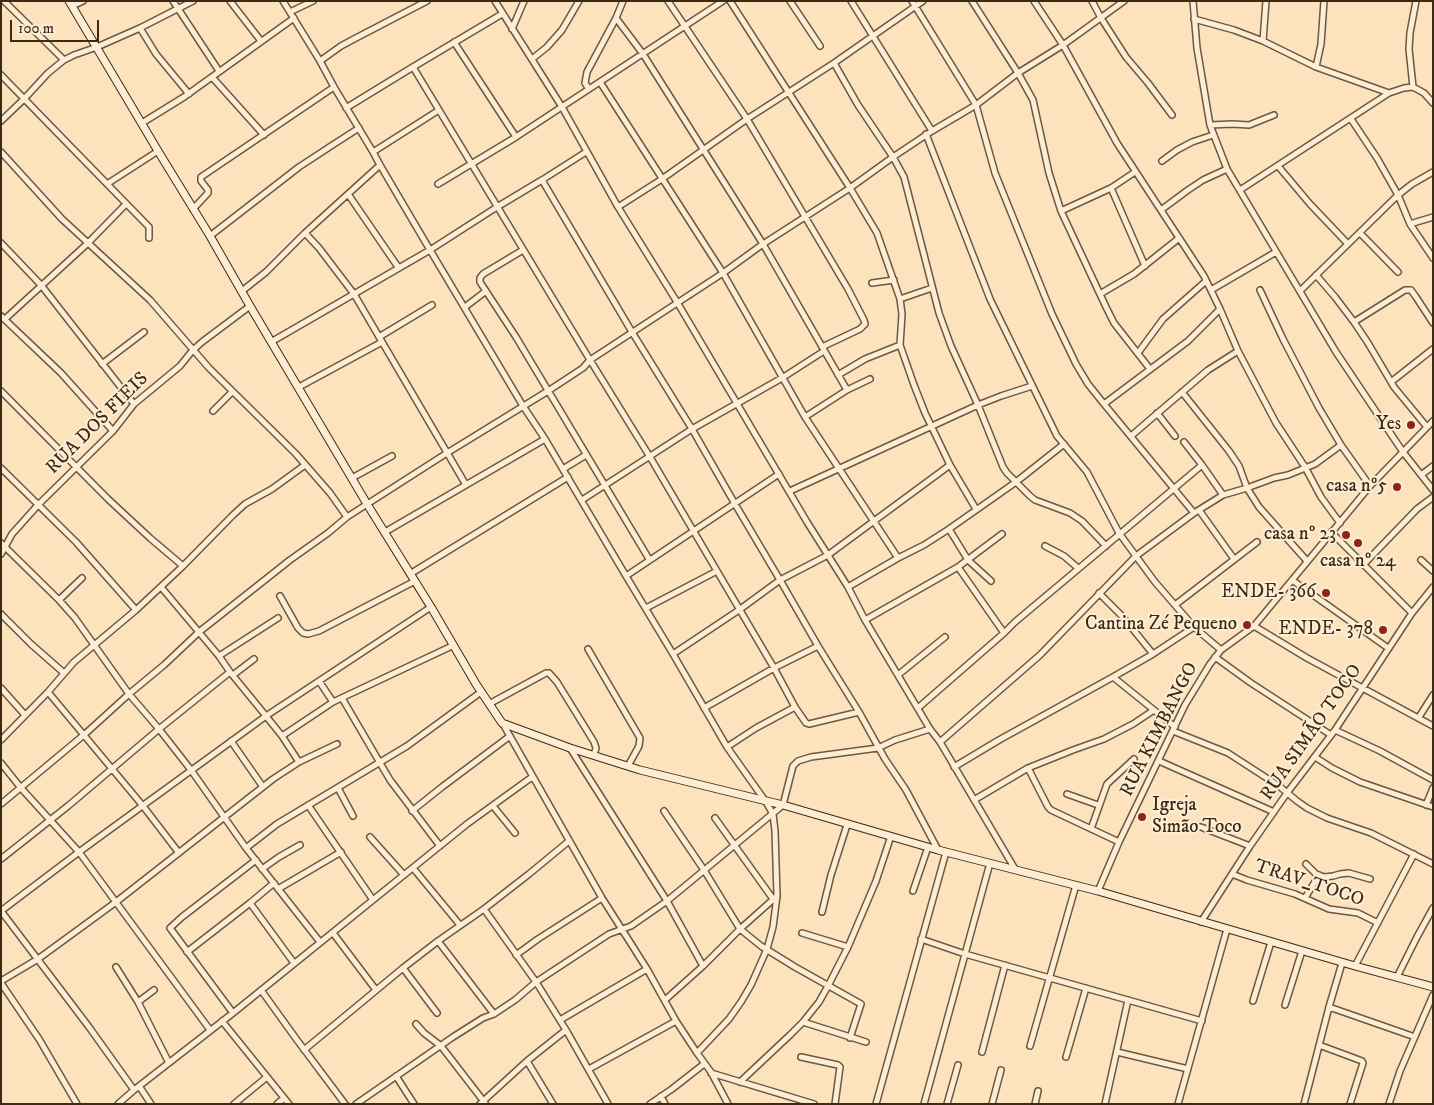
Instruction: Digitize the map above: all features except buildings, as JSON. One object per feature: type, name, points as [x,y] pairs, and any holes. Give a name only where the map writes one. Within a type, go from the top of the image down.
[{"type":"street","points":[[4,1],[64,60]]},
{"type":"street","points":[[83,1],[70,4],[210,236],[367,504],[431,607],[452,646],[510,736],[602,898],[647,969],[676,1021],[711,1072],[728,1104]]},
{"type":"street","points":[[174,1],[219,71]]},
{"type":"street","points":[[1,121],[48,73],[64,60],[140,28],[193,1]]},
{"type":"street","points":[[230,1],[261,40]]},
{"type":"street","points":[[283,1],[523,406],[545,439],[674,654],[726,747],[773,814],[775,823],[775,897],[773,927],[767,949],[741,1002],[729,1019],[697,1054]]},
{"type":"street","points":[[290,12],[313,1]]},
{"type":"street","points":[[320,61],[354,38],[427,1]]},
{"type":"street","points":[[495,1],[562,107],[618,207],[848,587],[898,676],[940,742],[1015,869]]},
{"type":"street","points":[[512,29],[524,1]]},
{"type":"street","points":[[532,60],[562,30],[579,1]]},
{"type":"street","points":[[589,90],[585,83],[587,72],[623,1]]},
{"type":"street","points":[[582,500],[692,429],[782,378],[823,349],[860,329],[864,324],[864,320],[848,289],[747,119],[668,1]]},
{"type":"street","points":[[438,184],[589,90],[722,1]]},
{"type":"street","points":[[730,1],[877,233],[900,299],[902,314],[900,345],[914,385],[950,465],[976,509]]},
{"type":"street","points":[[790,1],[820,46]]},
{"type":"street","points":[[851,1],[932,131]]},
{"type":"street","points":[[618,207],[705,150],[747,119],[834,63],[914,4],[923,1]]},
{"type":"street","points":[[972,1],[1033,100],[1049,173],[1061,211],[1114,323],[1150,369]]},
{"type":"street","points":[[1034,1],[1063,44],[1116,143],[1206,281],[1238,351],[1276,423],[1305,467],[1321,497],[1340,523]]},
{"type":"street","points":[[1092,1],[1126,57],[1172,115]]},
{"type":"street","points":[[1,804],[85,734],[199,632],[347,517],[583,368],[590,360],[723,274],[763,244],[850,188],[893,156],[976,105],[1018,73],[1124,1]]},
{"type":"street","points":[[1193,1],[1197,48],[1210,125],[1227,169],[1336,352],[1403,452],[1433,490]]},
{"type":"street","points":[[1263,41],[1266,1]]},
{"type":"street","points":[[1316,67],[1321,44],[1324,1]]},
{"type":"street","points":[[1413,87],[1409,49],[1416,1]]},
{"type":"street","points":[[914,4],[976,105],[995,173],[1052,314],[1076,364],[1088,384],[1104,404],[1234,559]]},
{"type":"street","points":[[346,108],[412,66],[502,14]]},
{"type":"street","points":[[142,123],[189,94],[261,40],[294,18]]},
{"type":"street","points":[[616,18],[643,54],[705,150],[763,244],[847,390]]},
{"type":"street","points":[[1194,19],[1234,30],[1263,41],[1316,67],[1390,93]]},
{"type":"street","points":[[140,28],[156,54],[189,94]]},
{"type":"street","points":[[454,42],[516,137]]},
{"type":"street","points":[[834,63],[858,105],[893,156],[904,177],[939,313],[951,346],[978,405],[1003,467],[1035,500],[1070,513],[1082,520],[1106,546]]},
{"type":"street","points":[[412,66],[496,207],[650,457],[806,723],[809,724],[858,712]]},
{"type":"street","points":[[1,75],[149,227],[149,238]]},
{"type":"street","points":[[212,77],[264,135]]},
{"type":"street","points":[[600,82],[723,274],[805,417],[898,558]]},
{"type":"street","points":[[193,209],[208,193],[201,178],[334,87]]},
{"type":"street","points":[[1240,190],[1390,93],[1413,87],[1424,93],[1433,103]]},
{"type":"street","points":[[373,152],[439,110]]},
{"type":"street","points":[[1210,125],[1249,125],[1274,115]]},
{"type":"street","points":[[1350,119],[1377,158],[1398,195],[1410,224],[1433,258]]},
{"type":"street","points":[[210,236],[283,179],[359,128]]},
{"type":"street","points":[[926,134],[990,299],[1057,436],[1087,472],[1119,533],[1155,582],[1194,626],[1221,650]]},
{"type":"street","points":[[1162,160],[1192,142],[1213,135]]},
{"type":"street","points":[[106,184],[158,151]]},
{"type":"street","points":[[1,152],[62,219],[150,300],[192,351],[305,465],[330,493],[347,517]]},
{"type":"street","points":[[271,342],[430,250],[586,152]]},
{"type":"street","points":[[242,291],[266,272],[305,233],[380,166]]},
{"type":"street","points":[[1278,166],[1310,204],[1348,244]]},
{"type":"street","points":[[1161,210],[1203,180],[1227,169]]},
{"type":"street","points":[[1061,211],[1111,188],[1135,172]]},
{"type":"street","points":[[1300,291],[1398,195],[1418,180],[1433,172]]},
{"type":"street","points":[[542,180],[692,429],[878,748],[906,790],[942,851],[921,939],[876,1104]]},
{"type":"street","points":[[1111,188],[1145,266]]},
{"type":"street","points":[[348,194],[398,267]]},
{"type":"street","points":[[114,431],[61,372],[3,318],[88,243],[126,204]]},
{"type":"street","points":[[1410,224],[1433,216]]},
{"type":"street","points":[[1360,232],[1398,272]]},
{"type":"street","points":[[305,233],[319,248],[354,294],[466,485]]},
{"type":"street","points":[[1100,294],[1134,274],[1178,239]]},
{"type":"street","points":[[1,243],[41,285],[134,404]]},
{"type":"street","points":[[524,250],[480,278],[480,282],[516,337],[649,560]]},
{"type":"street","points":[[1211,290],[1276,252]]},
{"type":"street","points":[[1316,275],[1354,322],[1391,382],[1427,427]]},
{"type":"street","points":[[872,283],[894,280]]},
{"type":"street","points":[[1138,353],[1163,319],[1206,281]]},
{"type":"street","points":[[900,299],[932,288]]},
{"type":"street","points":[[465,307],[486,290]]},
{"type":"street","points":[[1260,290],[1314,400],[1341,445],[1370,486]]},
{"type":"street","points":[[1354,322],[1405,290],[1411,290],[1433,323]]},
{"type":"street","points":[[299,387],[381,340],[432,305]]},
{"type":"street","name":"RUA DOS FIEIS","points":[[1,554],[3,545],[12,534],[38,505],[114,431],[134,404],[180,366],[192,351],[250,306]]},
{"type":"street","points":[[1104,404],[1188,341],[1220,309]]},
{"type":"street","points":[[102,364],[144,332]]},
{"type":"street","points":[[838,375],[865,359],[900,345]]},
{"type":"street","points":[[1391,382],[1433,349]]},
{"type":"street","points":[[1130,436],[1216,364],[1238,351]]},
{"type":"street","points":[[805,417],[847,390],[870,379]]},
{"type":"street","points":[[790,491],[978,405],[1032,386]]},
{"type":"street","points":[[1,390],[129,519],[183,566]]},
{"type":"street","points":[[213,411],[232,392]]},
{"type":"street","points":[[1182,392],[1229,451],[1239,466],[1247,488],[1259,507],[1306,561]]},
{"type":"street","points":[[1157,413],[1175,436]]},
{"type":"street","name":"RUA KIMBANGO","points":[[1098,891],[1119,842],[1189,698],[1215,657],[1221,650],[1254,626],[1370,486],[1433,421]]},
{"type":"street","points":[[385,532],[545,439]]},
{"type":"street","points":[[1184,442],[1223,495]]},
{"type":"street","points":[[848,587],[949,529],[1016,482],[1064,444]]},
{"type":"street","points":[[940,742],[1040,655],[1136,556],[1196,512],[1223,495],[1288,475],[1315,464],[1341,445]]},
{"type":"street","points":[[563,469],[586,454]]},
{"type":"street","points":[[352,478],[392,456]]},
{"type":"street","points":[[1,740],[83,654],[136,610],[245,504],[272,489],[305,465]]},
{"type":"street","points":[[674,654],[780,580],[828,556],[950,465]]},
{"type":"street","points":[[918,708],[1078,568],[1202,465]]},
{"type":"street","points":[[1421,475],[1433,466]]},
{"type":"street","points":[[1,468],[76,542],[136,610]]},
{"type":"street","points":[[626,576],[779,474]]},
{"type":"street","points":[[410,574],[568,477]]},
{"type":"street","points":[[1364,564],[1417,509],[1433,497]]},
{"type":"street","points":[[949,529],[968,560],[991,581]]},
{"type":"street","points":[[1331,532],[1412,613]]},
{"type":"street","points":[[865,620],[958,568],[1002,534]]},
{"type":"street","points":[[1175,605],[1257,542]]},
{"type":"street","points":[[3,545],[75,618],[129,694],[159,729],[246,848],[320,942]]},
{"type":"street","points":[[1045,546],[1064,556],[1078,568]]},
{"type":"street","points":[[1421,560],[1433,571]]},
{"type":"street","points":[[958,568],[1004,633]]},
{"type":"street","points":[[646,608],[717,571]]},
{"type":"street","points":[[59,600],[82,578]]},
{"type":"street","points":[[1292,580],[1388,648]]},
{"type":"street","points":[[280,596],[298,628],[303,633],[308,634],[319,631],[415,581]]},
{"type":"street","points":[[161,586],[282,736],[299,762]]},
{"type":"street","name":"RUA SIMÃO TOCO","points":[[1201,922],[1250,846],[1335,730],[1388,648],[1433,587]]},
{"type":"street","points":[[1099,593],[1123,617],[1153,654]]},
{"type":"street","points":[[151,1104],[136,1088],[1,911],[190,770],[266,716],[431,607]]},
{"type":"street","points":[[1,614],[64,673]]},
{"type":"street","points":[[219,656],[278,618]]},
{"type":"street","points":[[954,767],[1153,654],[1194,626]]},
{"type":"street","points":[[1254,626],[1308,658],[1433,726]]},
{"type":"street","points":[[898,676],[945,637]]},
{"type":"street","points":[[282,736],[334,702],[452,646]]},
{"type":"street","points":[[704,708],[774,668],[818,646]]},
{"type":"street","points":[[588,649],[640,738],[639,746],[628,766]]},
{"type":"street","points":[[1215,657],[1331,735]]},
{"type":"street","points":[[1,859],[51,820],[159,729],[231,673],[254,659]]},
{"type":"street","points":[[489,704],[549,673],[557,682],[594,742],[596,748],[594,756]]},
{"type":"street","points":[[1113,677],[1174,729],[1228,753],[1279,786],[1307,808],[1327,818],[1372,833],[1433,864]]},
{"type":"street","points":[[319,680],[334,702]]},
{"type":"street","points":[[1,688],[26,715]]},
{"type":"street","points":[[48,692],[85,734],[179,852]]},
{"type":"street","points":[[246,848],[277,824],[407,746],[481,692]]},
{"type":"street","points":[[1419,718],[1433,695]]},
{"type":"street","points":[[342,698],[379,763],[412,811],[440,846]]},
{"type":"street","points":[[726,747],[795,707]]},
{"type":"street","points":[[974,800],[1028,768],[1104,739],[1134,724],[1154,710]]},
{"type":"street","points":[[502,723],[570,748],[628,766],[784,805],[942,851],[1098,891],[1342,963],[1433,987]]},
{"type":"street","points":[[356,1104],[441,1046],[515,1000],[536,982],[609,934],[631,926],[667,901],[784,805],[793,766],[798,761],[811,757],[878,748],[895,740],[930,729]]},
{"type":"street","points":[[1335,730],[1380,751],[1433,780]]},
{"type":"street","points":[[412,811],[510,736]]},
{"type":"street","points":[[231,741],[263,787]]},
{"type":"street","points":[[77,1104],[39,1039],[1,982],[38,959],[116,902],[263,787],[299,762],[337,744]]},
{"type":"street","points":[[570,748],[667,901],[703,966]]},
{"type":"street","points":[[1315,757],[1360,782],[1433,807]]},
{"type":"street","points":[[1091,829],[1107,784],[1134,759]]},
{"type":"street","points":[[1158,761],[1274,812]]},
{"type":"street","points":[[1,763],[79,852],[210,1030]]},
{"type":"street","points":[[1028,768],[1048,807],[1119,842]]},
{"type":"street","points":[[118,1104],[467,824],[532,777]]},
{"type":"street","points":[[338,788],[353,816]]},
{"type":"street","points":[[1426,805],[1433,788]]},
{"type":"street","points":[[1067,794],[1098,805]]},
{"type":"street","points":[[308,805],[373,900]]},
{"type":"street","points":[[493,806],[515,833]]},
{"type":"street","points":[[664,811],[704,870],[740,929],[748,937],[861,1004],[850,1038]]},
{"type":"street","points":[[715,818],[775,897]]},
{"type":"street","points":[[822,912],[847,824]]},
{"type":"street","points":[[1201,827],[1250,846]]},
{"type":"street","points":[[740,1082],[803,1022],[819,1002],[848,947],[876,881],[891,836]]},
{"type":"street","points":[[370,837],[404,875]]},
{"type":"street","points":[[304,1050],[403,968],[529,874],[569,840]]},
{"type":"street","points":[[262,869],[300,846]]},
{"type":"street","points":[[913,891],[928,847]]},
{"type":"street","points":[[278,889],[341,852]]},
{"type":"street","points":[[1355,966],[1414,854]]},
{"type":"street","points":[[233,1013],[171,931],[170,927],[256,860]]},
{"type":"street","points":[[924,1104],[990,863]]},
{"type":"street","points":[[1306,864],[1319,875],[1329,877],[1349,873],[1370,879]]},
{"type":"street","points":[[413,868],[460,925]]},
{"type":"street","name":"TRAV_TOCO","points":[[1232,874],[1295,894],[1329,909],[1358,913],[1378,922]]},
{"type":"street","points":[[1305,898],[1319,875]]},
{"type":"street","points":[[187,952],[274,883]]},
{"type":"street","points":[[1030,1046],[1076,886]]},
{"type":"street","points":[[665,1000],[775,897]]},
{"type":"street","points":[[516,955],[602,898]]},
{"type":"street","points":[[250,903],[294,964]]},
{"type":"street","points":[[484,908],[536,982],[608,1104]]},
{"type":"street","points":[[1397,977],[1416,937],[1432,910]]},
{"type":"street","points":[[1178,1104],[1227,929]]},
{"type":"street","points":[[333,932],[376,990]]},
{"type":"street","points":[[802,932],[848,947]]},
{"type":"street","points":[[921,939],[1005,966],[1202,1021]]},
{"type":"street","points":[[438,941],[494,1014]]},
{"type":"street","points":[[1253,1001],[1271,942]]},
{"type":"street","points":[[1285,1005],[1302,951]]},
{"type":"street","points":[[1304,1104],[1342,963]]},
{"type":"street","points":[[982,1052],[1005,966]]},
{"type":"street","points":[[116,967],[138,1002],[169,1063]]},
{"type":"street","points":[[403,968],[436,1013]]},
{"type":"street","points":[[560,1020],[647,969]]},
{"type":"street","points":[[1066,1057],[1086,988]]},
{"type":"street","points":[[138,1002],[154,990]]},
{"type":"street","points":[[261,990],[346,1104]]},
{"type":"street","points":[[1389,1104],[1400,1071],[1433,996]]},
{"type":"street","points":[[1105,1104],[1128,1000]]},
{"type":"street","points":[[1329,1007],[1414,1037]]},
{"type":"street","points":[[222,1021],[289,1104]]},
{"type":"street","points":[[589,1069],[676,1021]]},
{"type":"street","points":[[803,1022],[866,1042]]},
{"type":"street","points":[[416,1024],[441,1046],[483,1103],[528,1061],[566,1030]]},
{"type":"street","points":[[1319,1046],[1362,1061],[1363,1063],[1350,1104]]},
{"type":"street","points":[[1117,1052],[1188,1069]]},
{"type":"street","points":[[801,1057],[840,1067],[835,1104]]},
{"type":"street","points":[[528,1061],[553,1104]]},
{"type":"street","points":[[650,1104],[704,1064]]},
{"type":"street","points":[[947,1104],[958,1065]]},
{"type":"street","points":[[992,1104],[1001,1070]]},
{"type":"street","points":[[711,1072],[814,1104]]},
{"type":"street","points":[[396,1076],[414,1104]]},
{"type":"street","points":[[234,1104],[266,1077]]},
{"type":"street","points":[[1034,1104],[1038,1091]]},
{"type":"street","points":[[661,1096],[665,1104]]},
{"type":"street","points":[[276,1104],[284,1098]]},
{"type":"place","name":"Yes","points":[[1411,425]]},
{"type":"place","name":"casa nº5","points":[[1397,487]]},
{"type":"place","name":"casa nº 23","points":[[1346,535]]},
{"type":"place","name":"casa nº 24","points":[[1358,543]]},
{"type":"place","name":"ENDE- 366","points":[[1326,593]]},
{"type":"place","name":"Cantina Zé Pequeno","points":[[1247,625]]},
{"type":"place","name":"ENDE- 378","points":[[1383,630]]},
{"type":"place","name":"Igreja Simão Toco","points":[[1142,817]]}]
